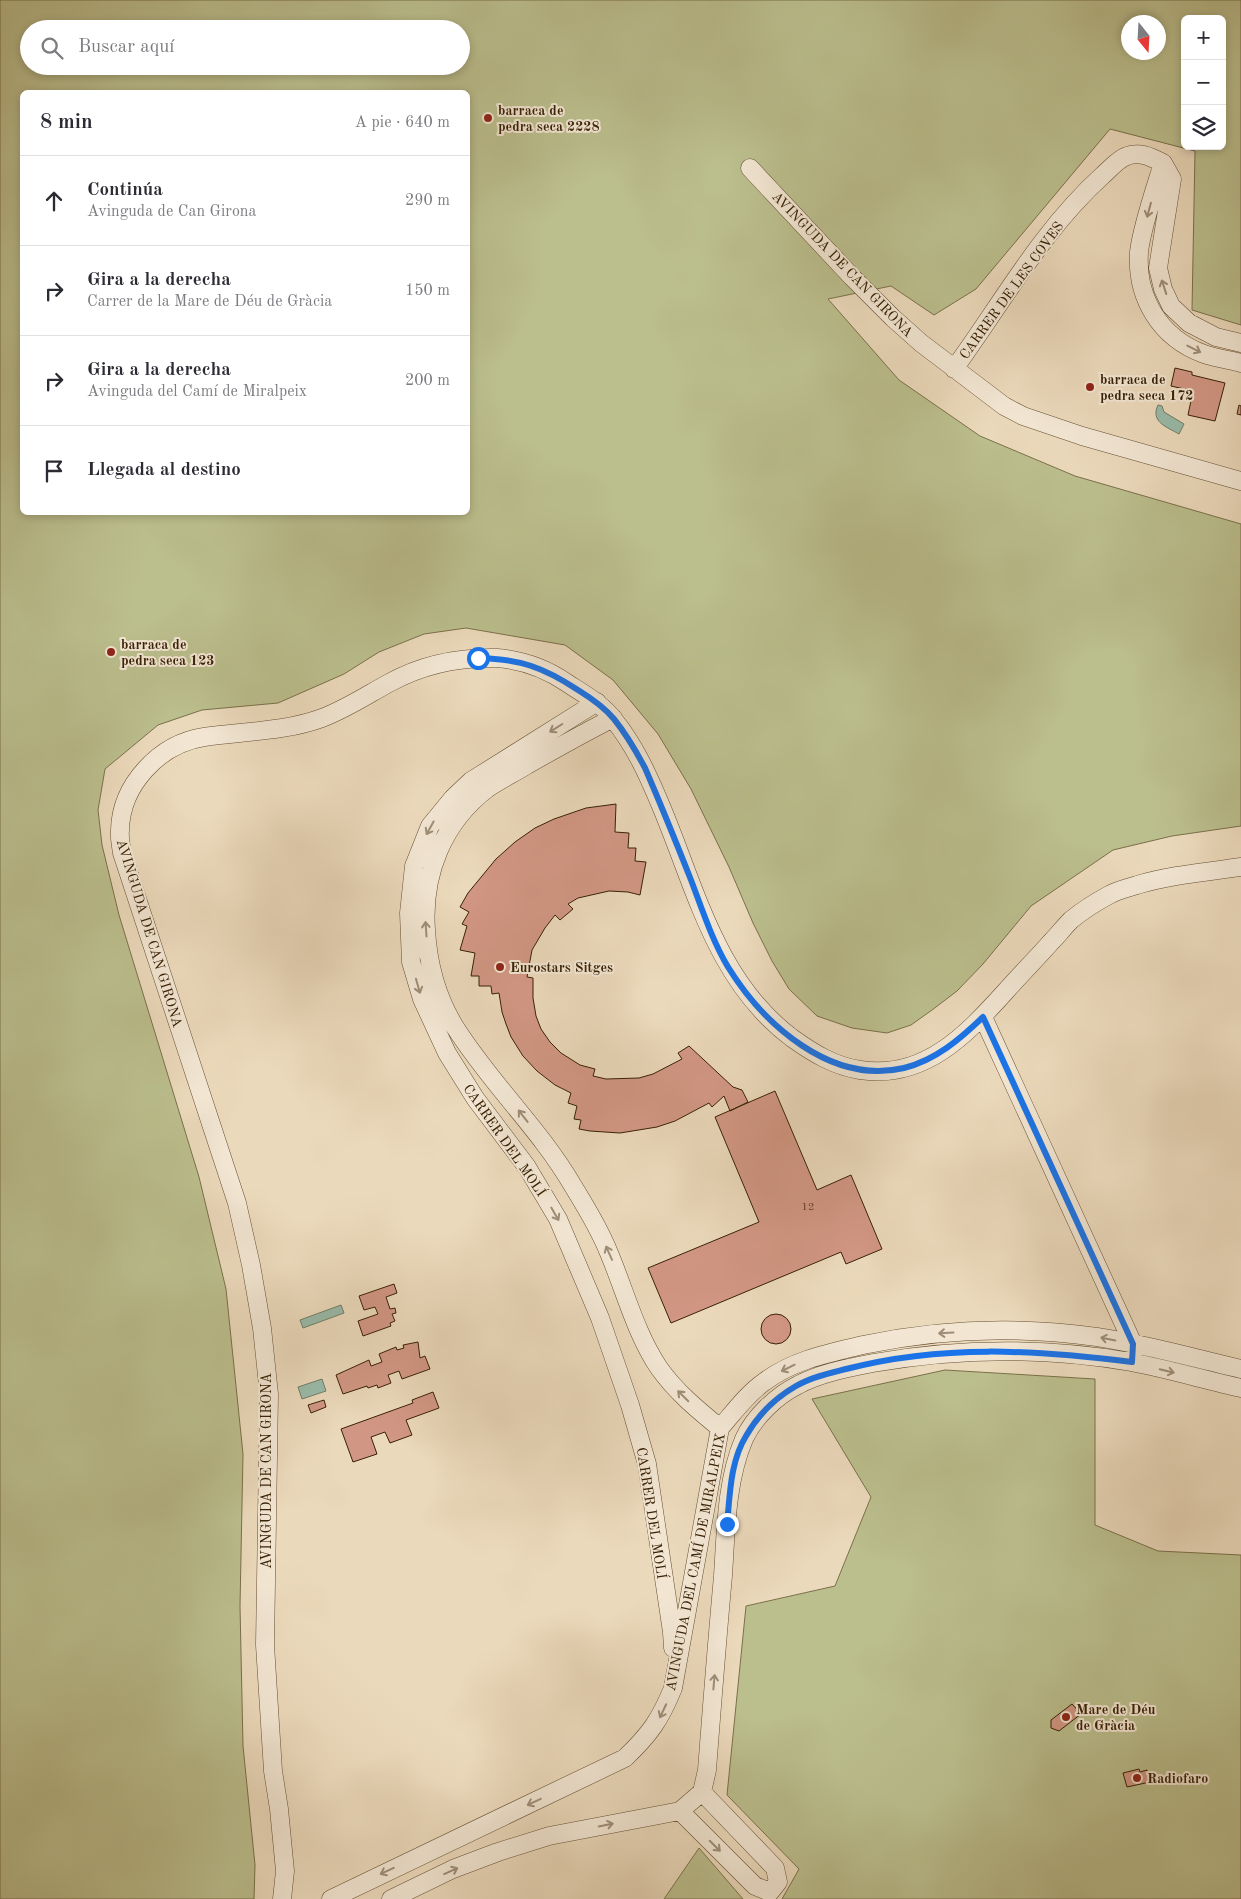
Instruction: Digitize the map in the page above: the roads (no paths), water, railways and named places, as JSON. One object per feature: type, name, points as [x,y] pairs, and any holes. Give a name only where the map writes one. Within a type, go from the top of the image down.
[{"type":"street","name":"CARRER DE LES COVES","points":[[954,369],[1025,265],[1085,192],[1125,156],[1140,154],[1150,156],[1163,163]]},
{"type":"street","points":[[1163,163],[1172,179],[1158,268],[1164,289],[1172,306],[1189,323],[1216,337],[1241,343]]},
{"type":"street","points":[[1163,163],[1140,250],[1139,273],[1147,304],[1154,317],[1178,340],[1204,354],[1241,363]]},
{"type":"street","name":"AVINGUDA DE CAN GIRONA","points":[[750,168],[845,270],[893,318],[921,343],[1004,406],[1023,416],[1082,436],[1241,481]]},
{"type":"street","name":"AVINGUDA DE CAN GIRONA","points":[[282,1899],[285,1871],[273,1771],[265,1645],[268,1394],[262,1328],[251,1265],[236,1203],[122,853],[119,834],[126,800],[132,787],[150,763],[162,754],[185,742],[200,737],[276,730],[306,723],[337,712],[405,674],[441,661],[478,658],[504,659],[540,668],[597,702],[613,718],[634,748],[645,768],[712,936],[728,966],[748,995],[781,1030],[820,1057],[849,1068],[864,1070],[885,1071],[906,1067],[930,1058],[946,1049],[983,1017],[1072,920],[1112,893],[1160,878],[1241,867]]},
{"type":"street","name":"CARRER DEL MOLÍ","points":[[597,702],[471,781],[452,798],[430,826],[414,866],[408,913],[412,962],[422,999],[447,1053],[475,1098],[527,1167],[558,1219],[600,1318],[630,1405],[647,1464],[672,1632],[673,1688]]},
{"type":"street","name":"CARRER DEL MOLÍ","points":[[613,718],[567,741],[488,788],[462,811],[447,832],[432,864],[426,891],[427,944],[432,975],[455,1027],[547,1145],[570,1180],[608,1251],[645,1345],[660,1369],[677,1390],[720,1428]]},
{"type":"street","points":[[983,1017],[1133,1344],[1132,1362]]},
{"type":"street","name":"AVINGUDA DEL CAMÍ DE MIRALPEIX","points":[[331,1899],[625,1758],[646,1738],[661,1716],[673,1688],[720,1428],[746,1398],[779,1372],[816,1356],[877,1342],[927,1334],[978,1331],[1033,1331],[1097,1337],[1241,1369]]},
{"type":"street","name":"AVINGUDA DEL CAMÍ DE MIRALPEIX","points":[[702,1792],[707,1770],[733,1468],[744,1438],[757,1418],[770,1404],[797,1385],[823,1375],[858,1366],[903,1358],[951,1353],[1028,1351],[1132,1362],[1241,1388]]},
{"type":"street","points":[[391,1899],[454,1869],[498,1852],[550,1836],[680,1811],[702,1792],[775,1868],[778,1882],[770,1892],[755,1886],[680,1811]]},
{"type":"place","name":"barraca de pedra seca 2228","points":[[488,118]]},
{"type":"place","name":"barraca de pedra seca 172","points":[[1090,387]]},
{"type":"place","name":"barraca de pedra seca 123","points":[[111,652]]},
{"type":"place","name":"Eurostars Sitges","points":[[500,967]]},
{"type":"place","name":"Mare de Déu de Gràcia","points":[[1066,1717]]},
{"type":"place","name":"Radiofaro","points":[[1137,1778]]}]
